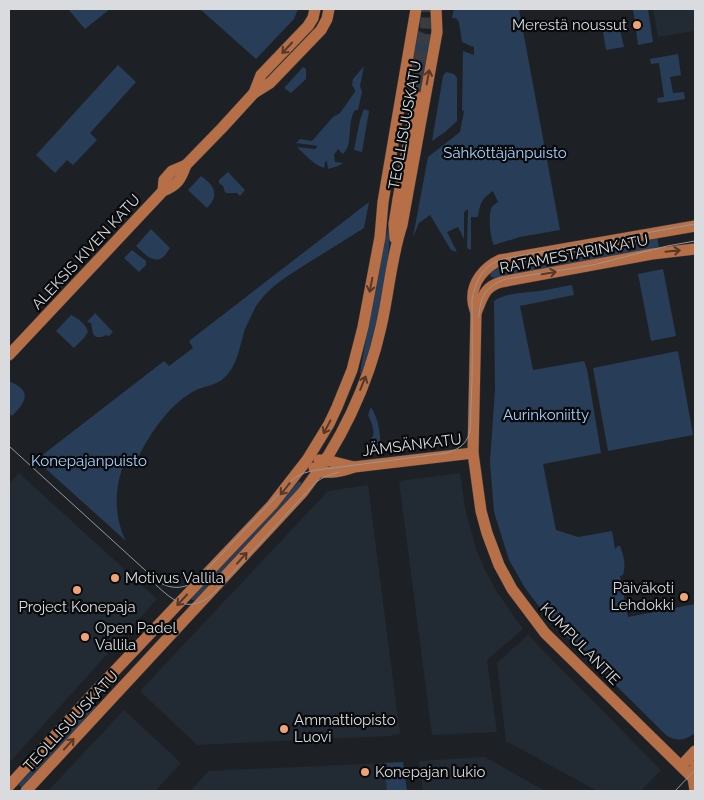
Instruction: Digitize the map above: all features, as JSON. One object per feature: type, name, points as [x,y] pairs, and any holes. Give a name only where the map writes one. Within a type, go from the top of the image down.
[{"type":"main road","name":"ALEKSIS KIVEN KATU","points":[[254,93],[261,75],[308,26],[313,18],[315,9]]},
{"type":"main road","name":"ALEKSIS KIVEN KATU","points":[[9,355],[164,191],[173,187],[182,178],[186,165],[254,93],[270,83],[321,30],[330,9]]},
{"type":"main road","name":"TEOLLISUUSKATU","points":[[13,781],[272,505],[317,445],[337,407],[358,350],[380,237],[384,202],[416,9]]},
{"type":"main road","name":"TEOLLISUUSKATU","points":[[26,791],[303,492],[326,460],[346,424],[373,357],[381,327],[395,245],[402,225],[437,32],[436,9]]},
{"type":"main road","name":"TEOLLISUUSKATU","points":[[380,237],[390,203],[414,93],[396,208],[394,224],[395,245]]},
{"type":"main road","name":"RATAMESTARINKATU","points":[[485,270],[494,262],[508,258],[695,226]]},
{"type":"main road","name":"RATAMESTARINKATU","points":[[476,313],[491,285],[501,282],[652,254],[695,249]]},
{"type":"main road","name":"KUMPULANTIE","points":[[485,270],[479,277],[472,299],[476,313],[473,453],[478,492],[487,534],[499,565],[512,589],[545,633],[694,779]]},
{"type":"main road","name":"JÄMSÄNKATU","points":[[317,472],[333,473],[354,467],[473,453]]},
{"type":"main road","name":"JÄMSÄNKATU","points":[[307,460],[326,460],[354,467]]},
{"type":"main road","points":[[307,460],[317,472]]},
{"type":"main road","points":[[681,766],[695,751]]},
{"type":"main road","points":[[695,766],[695,790]]},
{"type":"shaded area","points":[[653,9],[695,9],[695,31],[658,37]]},
{"type":"shaded area","points":[[19,473],[157,599],[9,763],[9,484]]},
{"type":"shaded area","points":[[460,473],[465,508],[476,549],[497,592],[523,629],[487,660],[497,732],[432,735],[399,481]]},
{"type":"shaded area","points":[[368,485],[400,734],[391,736],[197,745],[140,691],[328,491]]},
{"type":"shaded area","points":[[528,635],[661,770],[641,791],[597,791],[506,741],[497,663]]},
{"type":"shaded area","points":[[124,710],[181,763],[156,790],[48,791]]},
{"type":"shaded area","points":[[485,757],[545,791],[423,791],[419,761]]},
{"type":"shaded area","points":[[384,763],[387,791],[190,791],[209,771]]},
{"type":"green space","points":[[68,9],[110,9],[85,29]]},
{"type":"green space","points":[[200,9],[298,9],[294,19],[256,59]]},
{"type":"green space","name":"Sähköttäjänpuisto","points":[[454,9],[519,9],[560,230],[520,237],[494,245],[490,215],[492,206],[498,202],[493,191],[482,202],[478,217],[471,217],[471,250],[467,248],[468,209],[464,212],[464,239],[458,227],[447,232],[457,252],[451,250],[430,215],[419,223],[413,237],[428,157],[460,132],[464,111],[462,110],[463,51],[474,55],[474,46],[462,42],[459,22],[456,18],[452,18]]},
{"type":"green space","points":[[633,9],[648,9],[653,42],[638,45]]},
{"type":"green space","points":[[620,29],[624,47],[606,50],[603,32]]},
{"type":"green space","points":[[417,30],[430,36],[421,93],[407,91]]},
{"type":"green space","points":[[678,54],[681,75],[670,77],[673,93],[684,92],[685,99],[658,103],[657,98],[664,97],[659,63],[651,64],[650,59]]},
{"type":"green space","points":[[118,65],[136,82],[90,133],[97,140],[73,165],[67,160],[55,173],[36,155]]},
{"type":"green space","points":[[364,66],[360,86],[362,92],[358,110],[355,110],[352,115],[348,145],[343,154],[338,149],[334,155],[335,162],[343,163],[328,169],[327,161],[324,168],[313,162],[297,147],[315,149],[318,146],[296,143],[300,139],[312,141],[333,117],[340,113],[355,92],[352,85],[353,79]]},
{"type":"green space","points":[[303,67],[306,69],[306,79],[291,93],[284,88]]},
{"type":"green space","points":[[446,72],[454,74],[457,78],[457,121],[432,141],[443,76]]},
{"type":"green space","points":[[364,109],[369,111],[362,152],[354,150]]},
{"type":"green space","points":[[228,172],[245,190],[240,196],[237,193],[226,193],[223,186],[219,183],[219,180]]},
{"type":"green space","points":[[201,176],[214,190],[213,199],[207,208],[188,190]]},
{"type":"green space","name":"Konepajanpuisto","points":[[369,202],[364,228],[299,268],[267,292],[255,308],[245,329],[233,367],[225,377],[215,384],[194,391],[175,405],[152,433],[135,463],[124,464],[118,483],[117,513],[126,541],[36,460],[164,361],[169,366],[193,348],[189,341]]},
{"type":"green space","points":[[391,217],[382,297],[362,374],[360,373],[380,259]]},
{"type":"green space","points":[[151,229],[170,248],[163,257],[158,259],[147,256],[136,246]]},
{"type":"green space","points":[[657,235],[659,249],[499,279],[491,277],[490,274],[498,265]]},
{"type":"green space","points":[[132,250],[146,261],[146,265],[139,272],[124,258]]},
{"type":"green space","points":[[663,269],[676,336],[651,341],[638,274]]},
{"type":"green space","name":"Aurinkoniitty","points":[[572,285],[574,295],[520,306],[533,370],[584,361],[601,453],[543,464],[556,530],[578,537],[612,531],[615,549],[620,546],[623,557],[624,571],[623,575],[620,576],[628,617],[695,604],[695,733],[685,739],[678,740],[667,736],[547,617],[525,588],[509,560],[494,512],[490,462],[495,389],[494,301],[510,294]]},
{"type":"green space","points":[[95,313],[113,332],[109,336],[96,337],[93,334],[91,323],[87,322]]},
{"type":"green space","points":[[71,315],[85,326],[88,332],[74,348],[56,331]]},
{"type":"green space","points":[[678,351],[693,435],[608,451],[593,368]]},
{"type":"green space","points":[[9,381],[21,389],[25,397],[21,406],[12,416],[9,413]]},
{"type":"green space","points":[[371,407],[376,416],[379,432],[380,447],[378,450],[366,444],[370,441],[373,434],[373,427],[368,415]]},
{"type":"green space","points":[[299,481],[304,485],[197,600],[192,600],[191,599]]},
{"type":"green space","points":[[93,704],[98,708],[22,788],[19,785],[20,783]]},
{"type":"green space","points":[[403,762],[407,791],[387,791],[384,763]]},
{"type":"tunnel","points":[[418,94],[425,46],[426,9]]},
{"type":"tunnel","points":[[410,93],[418,33]]},
{"type":"tram line","points":[[9,446],[157,581],[174,587],[185,586],[200,577],[288,484],[298,476],[317,470],[447,453],[457,449],[464,443],[468,437],[470,426],[472,299],[476,284],[487,267],[508,258],[695,224]]},
{"type":"tram line","points":[[479,317],[485,293],[493,285],[506,279],[593,265],[667,246],[695,241]]},
{"type":"tram line","points":[[155,584],[169,596],[182,603],[189,604],[204,600],[213,594],[316,482],[339,472]]},
{"type":"tram line","points":[[675,791],[695,770]]},
{"type":"place","name":"Merestä noussut","points":[[637,25]]},
{"type":"place","name":"Motivus Vallila","points":[[115,578]]},
{"type":"place","name":"Project Konepaja","points":[[77,590]]},
{"type":"place","name":"Päiväkoti Lehdokki","points":[[684,597]]},
{"type":"place","name":"Open Padel Vallila","points":[[85,637]]},
{"type":"place","name":"Ammattiopisto Luovi","points":[[284,729]]},
{"type":"place","name":"Konepajan lukio","points":[[365,772]]}]
